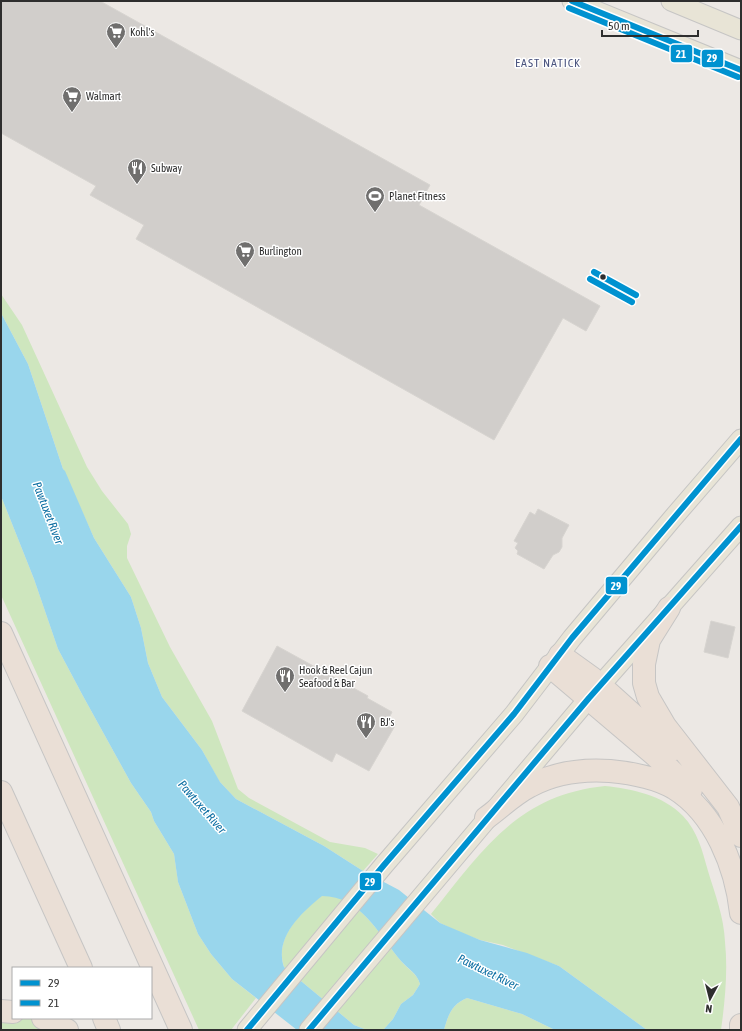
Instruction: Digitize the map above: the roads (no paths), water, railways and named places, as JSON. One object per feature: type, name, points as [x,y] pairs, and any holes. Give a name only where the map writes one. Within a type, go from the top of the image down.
[{"type":"highway","points":[[669,608],[650,640],[644,664],[644,683],[648,697],[657,714],[728,807],[741,836]]},
{"type":"highway","points":[[1,634],[181,1030]]},
{"type":"highway","points":[[555,660],[708,782]]},
{"type":"highway","points":[[594,692],[700,799],[733,870],[741,913]]},
{"type":"highway","points":[[486,818],[530,786],[567,772],[592,770],[620,772],[649,777],[674,788],[695,806],[713,829]]},
{"type":"highway","points":[[1,792],[81,967]]},
{"type":"highway","points":[[1,1011],[12,1012]]},
{"type":"highway","points":[[45,1019],[67,1030]]},
{"type":"highway","points":[[104,1019],[109,1030]]},
{"type":"highway","points":[[741,1025],[741,1030]]},
{"type":"main road","points":[[572,1],[741,70]]},
{"type":"main road","points":[[671,1],[741,30]]},
{"type":"main road","points":[[247,1030],[384,865],[514,714],[555,660],[672,519],[741,439]]},
{"type":"main road","points":[[309,1030],[486,818],[594,692],[741,526]]},
{"type":"water","name":"Pawtuxet River","points":[[1,313],[28,364],[63,469],[94,538],[131,597],[141,628],[148,663],[162,697],[202,750],[220,782],[236,799],[324,846],[363,871],[399,890],[440,923],[480,940],[527,953],[559,966],[647,1030],[555,1030],[522,1014],[467,998],[458,1003],[451,1011],[444,1030],[380,1030],[384,1029],[393,1019],[401,1004],[413,995],[420,984],[419,980],[415,974],[401,961],[377,929],[358,910],[348,902],[322,896],[298,918],[286,936],[282,956],[284,967],[354,1025],[367,1030],[297,1030],[232,979],[211,954],[198,934],[178,882],[174,854],[154,821],[151,812],[131,783],[58,649],[34,579],[1,496]]},
{"type":"place","name":"Kohl's","points":[[116,49]]},
{"type":"place","name":"Walmart","points":[[72,113]]},
{"type":"place","name":"Subway","points":[[137,185]]},
{"type":"place","name":"Planet Fitness","points":[[375,213]]},
{"type":"place","name":"Burlington","points":[[245,268]]},
{"type":"place","name":"Hook & Reel Cajun Seafood & Bar","points":[[285,693]]},
{"type":"place","name":"BJ's","points":[[366,739]]},
{"type":"district","name":"EAST NATICK","points":[[548,63]]}]
